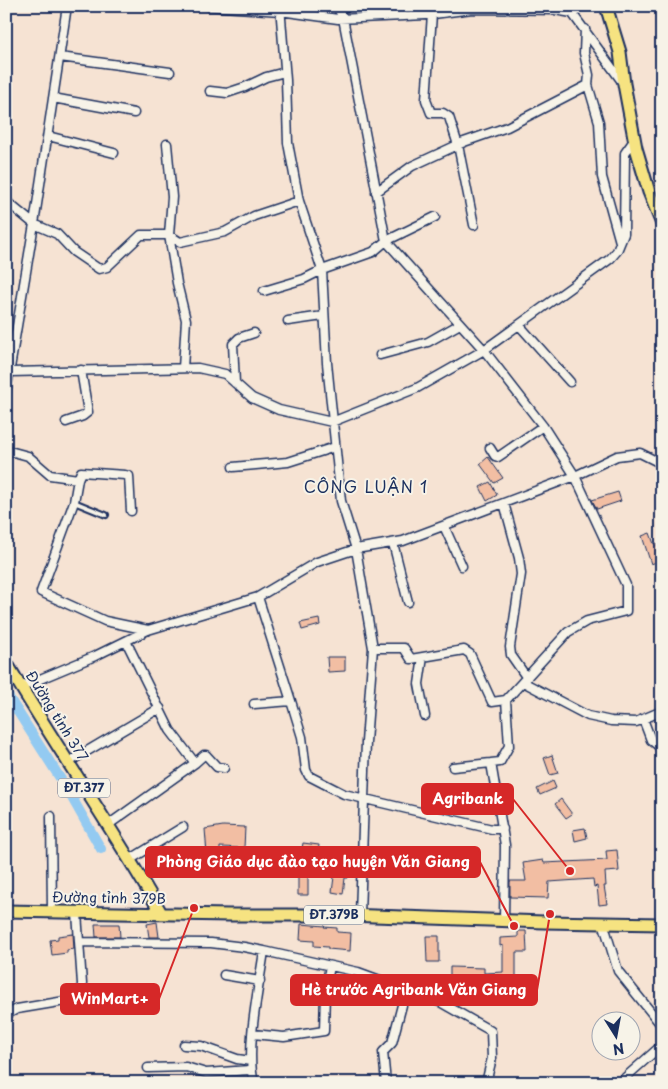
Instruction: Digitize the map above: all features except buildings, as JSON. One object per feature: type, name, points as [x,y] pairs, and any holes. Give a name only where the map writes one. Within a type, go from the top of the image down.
[{"type":"main road","points":[[606,6],[620,52],[635,139],[649,192],[662,224]]},
{"type":"main road","name":"Đường tỉnh 377","points":[[6,662],[67,762],[131,859],[162,913]]},
{"type":"main road","name":"Đường tỉnh 379B","points":[[6,911],[360,915],[662,924]]},
{"type":"street","points":[[6,392],[48,136],[67,6]]},
{"type":"street","points":[[208,6],[280,9],[343,18],[432,14],[471,8],[571,10],[624,84]]},
{"type":"street","points":[[338,6],[343,18],[386,241],[484,350],[543,426],[576,476],[626,585],[626,611],[586,621],[568,632],[506,700],[492,702],[470,654],[464,650],[411,660],[404,648],[373,648]]},
{"type":"street","points":[[280,9],[288,143],[299,201],[322,270],[323,316],[332,422],[342,501],[356,549],[373,648],[366,742],[360,915]]},
{"type":"street","points":[[432,14],[426,100],[431,113],[443,113],[449,117],[458,145],[474,225]]},
{"type":"street","points":[[585,29],[584,53],[589,75],[588,85],[599,122],[602,177],[620,242]]},
{"type":"street","points":[[60,57],[170,72]]},
{"type":"street","points":[[210,90],[227,93],[266,77],[285,72]]},
{"type":"street","points":[[376,192],[412,166],[458,145],[507,127],[588,85]]},
{"type":"street","points":[[54,98],[134,113]]},
{"type":"street","points":[[48,136],[114,153]]},
{"type":"street","points":[[8,371],[198,368],[225,374],[252,398],[280,410],[332,422],[417,388],[484,350],[610,259],[617,251],[624,234],[625,154],[635,139]]},
{"type":"street","points":[[167,144],[172,197],[169,235],[177,283],[186,320],[183,368]]},
{"type":"street","points":[[6,201],[34,224],[56,234],[74,252],[99,269],[107,267],[141,235],[169,235],[180,242],[225,232],[254,216],[299,201]]},
{"type":"street","points":[[264,291],[374,252],[386,241],[435,217]]},
{"type":"street","points":[[288,321],[323,316]]},
{"type":"street","points":[[380,355],[428,342],[460,324]]},
{"type":"street","points":[[519,325],[570,382]]},
{"type":"street","points":[[235,383],[233,344],[239,338],[254,333]]},
{"type":"street","points":[[66,422],[83,416],[88,412],[81,370]]},
{"type":"street","points":[[490,448],[495,456],[498,457],[543,426]]},
{"type":"street","points":[[233,467],[288,462],[335,447]]},
{"type":"street","points":[[6,450],[28,456],[50,475],[78,479]]},
{"type":"street","points":[[21,687],[95,656],[148,630],[258,597],[317,562],[356,549],[403,541],[576,476],[617,456],[640,453],[662,464]]},
{"type":"street","points":[[131,512],[130,478],[126,475],[83,472],[79,474],[74,502],[41,592],[105,621],[148,630]]},
{"type":"street","points":[[504,503],[519,558],[521,574],[510,647],[511,655],[525,680],[588,716],[611,721],[636,722],[662,711]]},
{"type":"street","points":[[444,526],[462,566]]},
{"type":"street","points":[[393,543],[408,602]]},
{"type":"street","points":[[258,597],[302,737],[307,773],[336,790],[492,829],[503,829]]},
{"type":"street","points":[[126,641],[170,730],[195,763]]},
{"type":"street","points":[[423,657],[419,684],[425,716]]},
{"type":"street","points":[[454,767],[500,762],[509,746],[506,700]]},
{"type":"street","points":[[254,704],[290,701]]},
{"type":"street","points":[[67,762],[160,708]]},
{"type":"street","points":[[643,719],[651,740],[662,749]]},
{"type":"street","points":[[108,825],[195,763],[204,754],[217,767],[224,768]]},
{"type":"street","points":[[491,763],[505,845],[504,920]]},
{"type":"street","points":[[51,816],[52,912]]},
{"type":"street","points":[[131,859],[183,827]]},
{"type":"street","points":[[6,1015],[17,1009],[83,998],[76,913]]},
{"type":"street","points":[[603,922],[618,971],[662,1026]]},
{"type":"street","points":[[79,942],[211,943],[244,947],[358,972],[440,1002],[491,1031],[492,1058],[486,1083]]},
{"type":"street","points":[[254,1083],[250,1070],[264,951]]},
{"type":"street","points":[[253,1034],[284,1038],[324,1032],[325,992],[330,966]]},
{"type":"street","points":[[224,975],[260,981]]},
{"type":"street","points":[[386,1083],[383,1052],[392,1043],[406,990]]},
{"type":"street","points":[[184,1045],[201,1046],[237,1059],[251,1061]]},
{"type":"street","points":[[619,1083],[662,1045]]},
{"type":"street","points":[[148,1068],[186,1067],[206,1073],[250,1070]]},
{"type":"lane","points":[[74,502],[106,515]]},
{"type":"waterway","points":[[6,693],[67,789],[101,849]]},
{"type":"place","name":"Agribank","points":[[570,871]]},
{"type":"place","name":"WinMart+","points":[[194,908]]},
{"type":"place","name":"Hè trước Agribank Văn Giang","points":[[550,914]]},
{"type":"place","name":"Phòng Giáo dục đào tạo huyện Văn Giang","points":[[514,926]]},
{"type":"district","name":"CÔNG LUẬN 1","points":[[366,487]]}]
